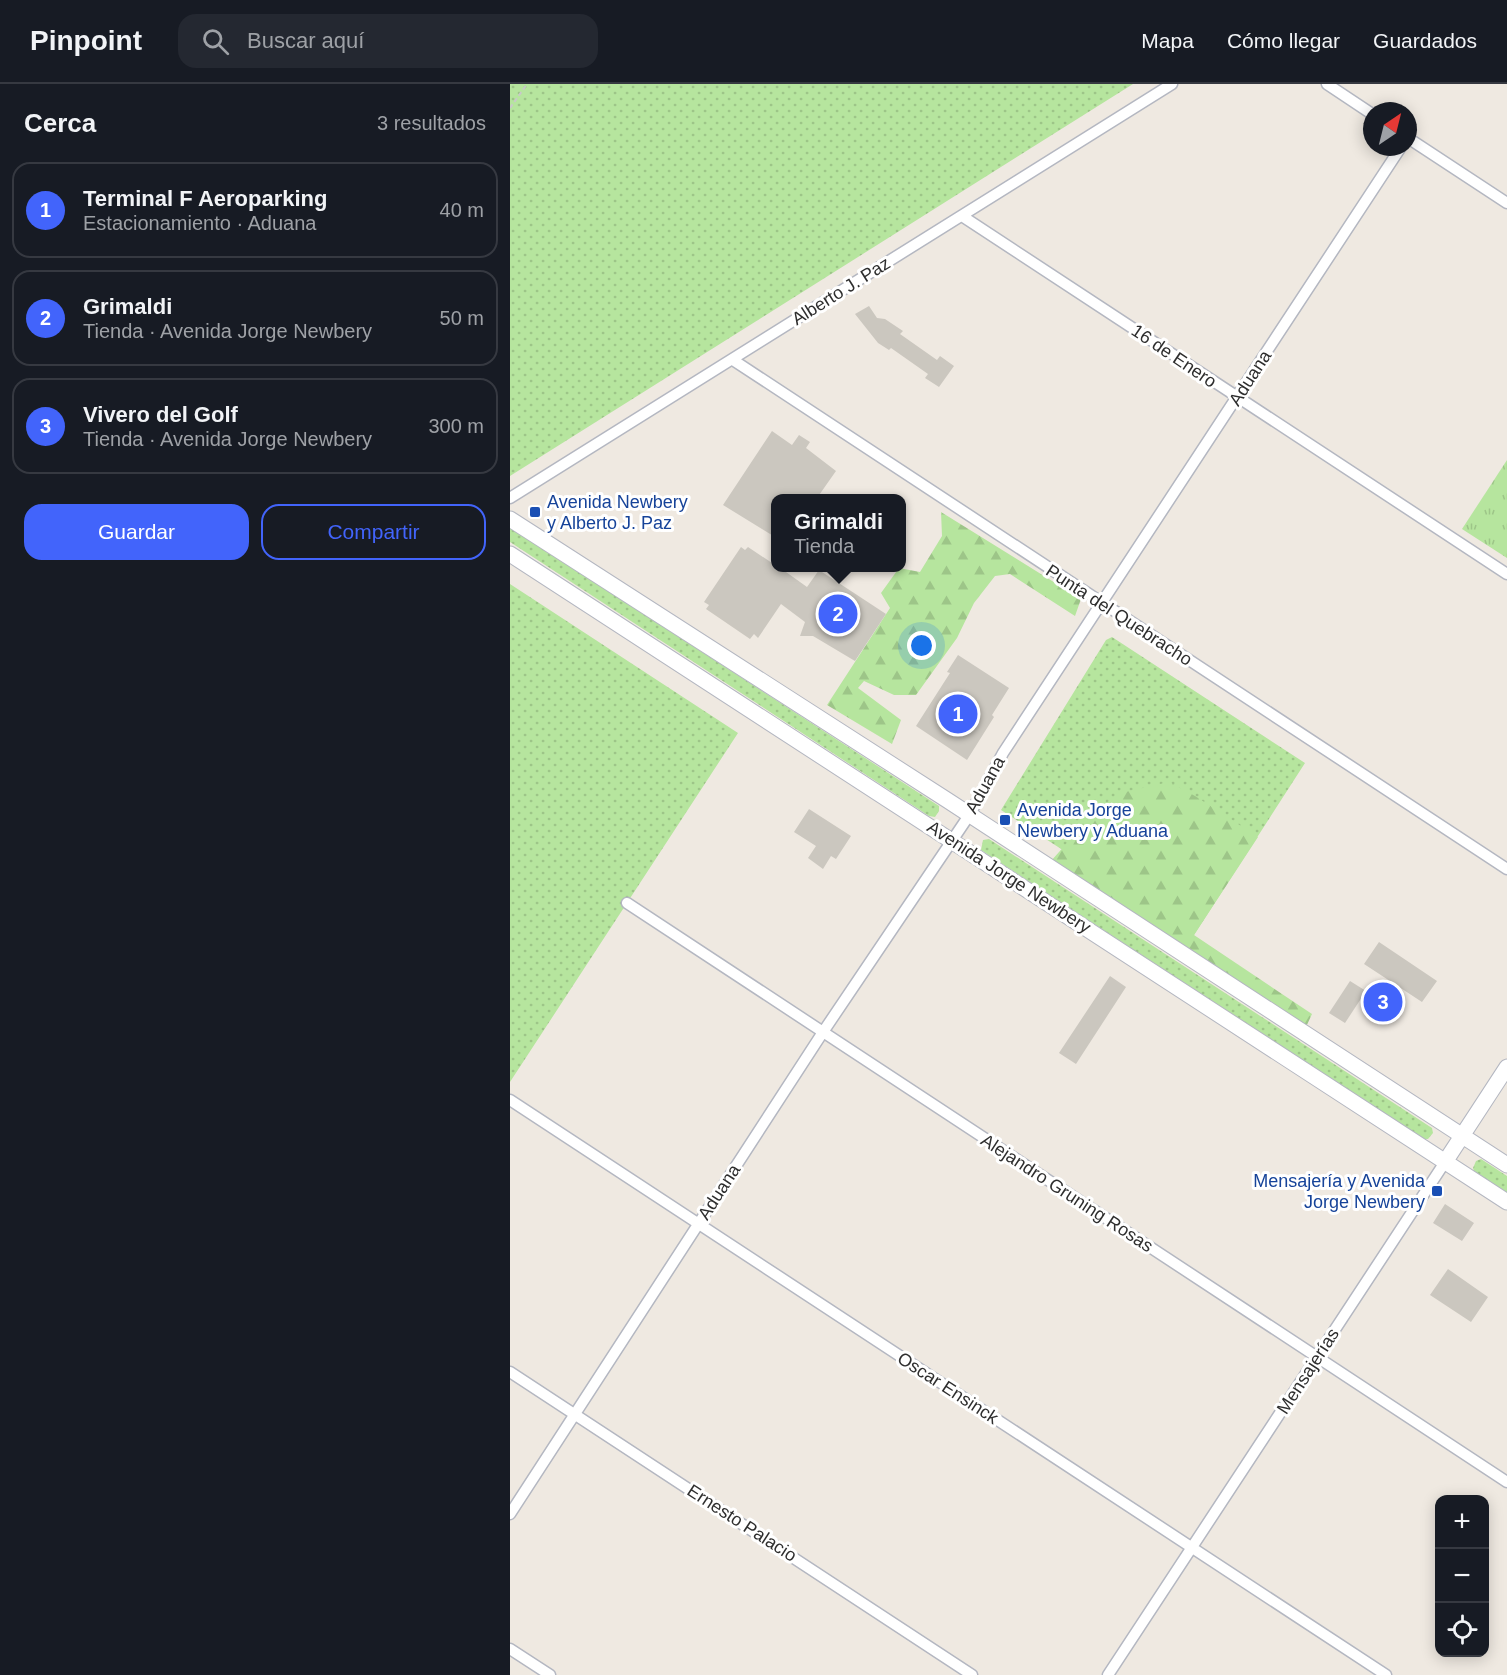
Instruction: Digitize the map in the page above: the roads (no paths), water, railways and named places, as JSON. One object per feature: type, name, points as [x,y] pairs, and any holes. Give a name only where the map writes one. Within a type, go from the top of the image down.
[{"type":"main road","name":"Avenida Jorge Newbery","points":[[510,519],[970,814],[1507,1165]]},
{"type":"main road","name":"Avenida Jorge Newbery","points":[[510,554],[1507,1202]]},
{"type":"main road","name":"Mensajerías","points":[[1445,1162],[1507,1067]]},
{"type":"street","name":"Alberto J. Paz","points":[[510,498],[1172,84]]},
{"type":"street","points":[[1327,84],[1363,108]]},
{"type":"street","points":[[1417,144],[1507,203]]},
{"type":"street","name":"Aduana","points":[[510,1514],[823,1032],[970,814],[1003,753],[1395,156]]},
{"type":"street","name":"16 de Enero","points":[[962,216],[1507,574]]},
{"type":"street","name":"Punta del Quebracho","points":[[733,360],[1507,869]]},
{"type":"street","name":"Alejandro Gruning Rosas","points":[[627,903],[1507,1482]]},
{"type":"street","name":"Oscar Ensinck","points":[[510,1100],[1386,1675]]},
{"type":"street","name":"Mensajerías","points":[[1108,1675],[1445,1162]]},
{"type":"street","name":"Ernesto Palacio","points":[[510,1372],[972,1675]]},
{"type":"street","points":[[510,1649],[550,1675]]},
{"type":"place","name":"Avenida Newbery y Alberto J. Paz","points":[[535,512]]},
{"type":"place","name":"Grimaldi","points":[[838,614]]},
{"type":"place","name":"Terminal F Aeroparking","points":[[958,714]]},
{"type":"place","name":"Avenida Jorge Newbery y Aduana","points":[[1005,820]]},
{"type":"place","name":"Vivero del Golf","points":[[1383,1002]]},
{"type":"place","name":"Mensajería y Avenida Jorge Newbery","points":[[1437,1191]]}]
